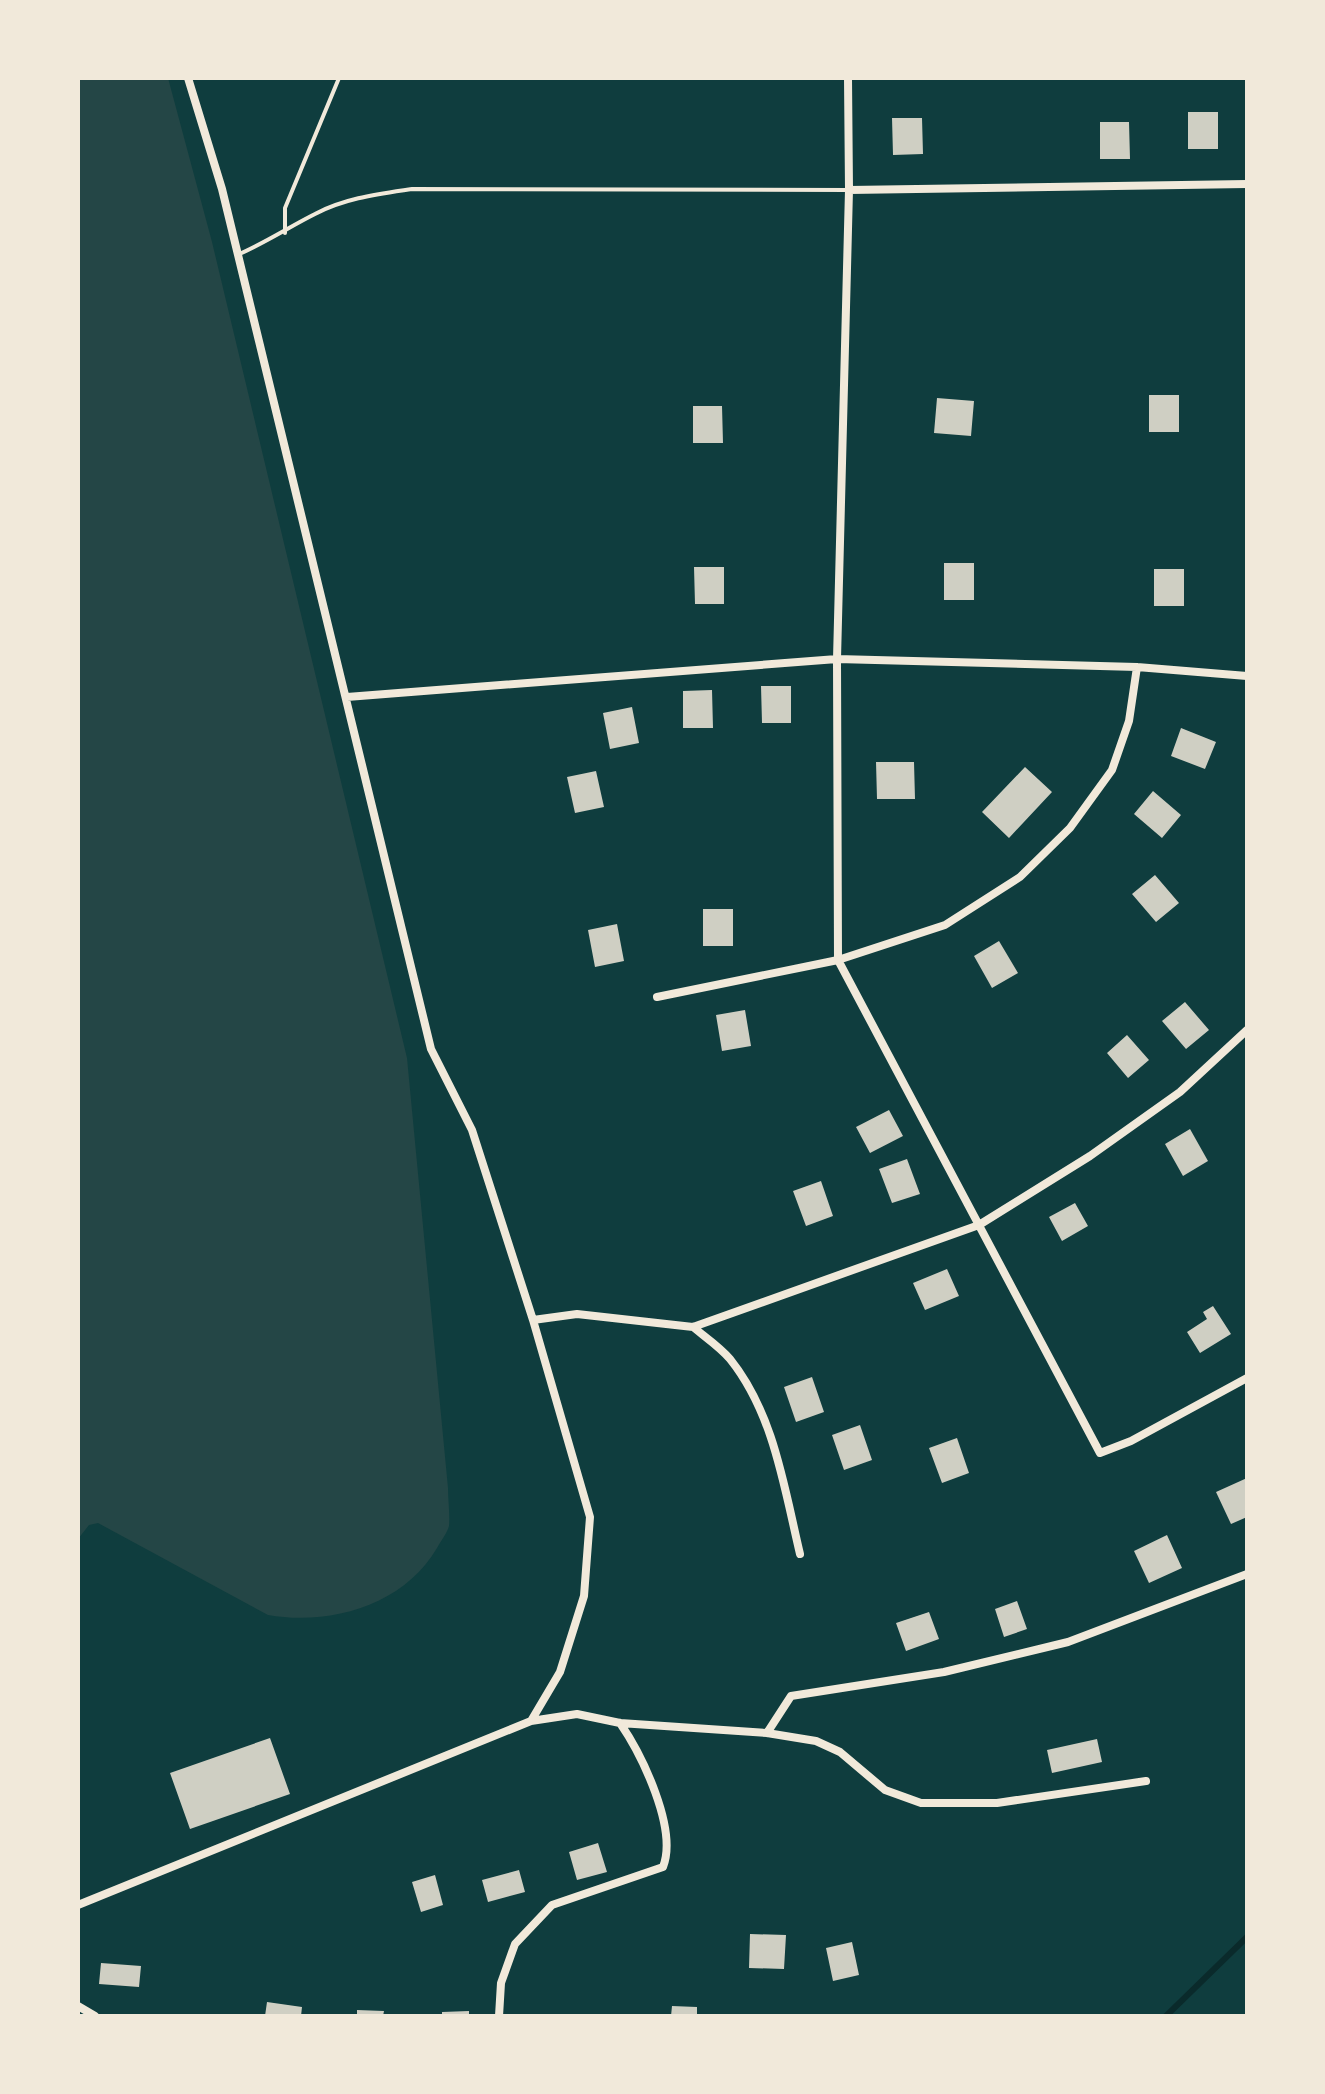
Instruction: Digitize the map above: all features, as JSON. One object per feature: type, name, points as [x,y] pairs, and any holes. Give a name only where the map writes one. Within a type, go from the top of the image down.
[{"type":"street","points":[[188,78],[222,189],[431,1049],[472,1130],[533,1320],[590,1517],[584,1596],[560,1672],[531,1721]]},
{"type":"street","points":[[848,78],[849,190],[837,659],[838,960],[1100,1453],[1131,1441],[1247,1378]]},
{"type":"street","points":[[849,190],[1247,184]]},
{"type":"street","points":[[347,697],[837,659],[1137,667],[1247,676]]},
{"type":"street","points":[[657,997],[838,960],[945,925],[1020,877],[1070,828],[1112,770],[1129,721],[1137,667]]},
{"type":"street","points":[[533,1320],[577,1314],[693,1327],[979,1225],[1090,1156],[1167,1101],[1247,1030]]},
{"type":"street","points":[[693,1327],[728,1356],[749,1385],[772,1437],[800,1554]]},
{"type":"street","points":[[767,1733],[791,1696],[944,1672],[1068,1642],[1247,1574]]},
{"type":"street","points":[[78,1905],[531,1721],[577,1714],[620,1723],[767,1733],[828,1746],[885,1790],[921,1803],[997,1803],[1146,1781]]},
{"type":"street","points":[[499,2016],[501,1983],[515,1944],[552,1905],[663,1867],[668,1854],[655,1789],[639,1750],[620,1723]]},
{"type":"street","points":[[78,2006],[95,2016]]},
{"type":"lane","points":[[285,233],[285,208],[339,78]]},
{"type":"lane","points":[[237,255],[285,233],[316,213],[357,198],[412,189],[849,190]]},
{"type":"shaded area","points":[[78,78],[168,78],[212,242],[407,1058],[448,1488],[449,1526],[423,1568],[405,1584],[385,1597],[340,1614],[292,1618],[268,1615],[98,1523],[89,1525],[78,1539]]},
{"type":"building","points":[[1188,112],[1218,112],[1218,149],[1188,149]]},
{"type":"building","points":[[892,118],[922,118],[923,154],[893,155]]},
{"type":"building","points":[[1100,122],[1129,122],[1130,159],[1100,159]]},
{"type":"building","points":[[1149,395],[1179,395],[1179,432],[1149,432]]},
{"type":"building","points":[[937,398],[974,401],[971,436],[934,433]]},
{"type":"building","points":[[693,406],[722,406],[723,443],[693,443]]},
{"type":"building","points":[[944,563],[974,563],[974,600],[944,600]]},
{"type":"building","points":[[694,567],[724,567],[724,604],[695,604]]},
{"type":"building","points":[[1154,569],[1184,569],[1184,606],[1154,606]]},
{"type":"building","points":[[761,686],[791,686],[791,723],[762,723]]},
{"type":"building","points":[[712,690],[713,728],[683,728],[683,691]]},
{"type":"building","points":[[632,707],[639,743],[610,749],[603,713]]},
{"type":"building","points":[[1181,728],[1216,742],[1205,769],[1171,756]]},
{"type":"building","points":[[876,762],[914,762],[915,799],[877,799]]},
{"type":"building","points":[[1025,767],[1052,792],[1009,838],[982,812]]},
{"type":"building","points":[[596,771],[604,807],[575,813],[567,777]]},
{"type":"building","points":[[1153,791],[1181,815],[1162,838],[1134,814]]},
{"type":"building","points":[[1155,875],[1179,903],[1156,922],[1132,894]]},
{"type":"building","points":[[703,909],[733,909],[733,946],[703,946]]},
{"type":"building","points":[[617,924],[624,961],[595,967],[588,930]]},
{"type":"building","points":[[999,941],[1018,973],[992,988],[974,956]]},
{"type":"building","points":[[1185,1002],[1209,1030],[1186,1049],[1162,1021]]},
{"type":"building","points":[[745,1010],[751,1046],[722,1051],[716,1015]]},
{"type":"building","points":[[1127,1035],[1149,1060],[1128,1078],[1107,1053]]},
{"type":"building","points":[[889,1110],[903,1136],[870,1153],[856,1127]]},
{"type":"building","points":[[1190,1129],[1208,1161],[1183,1176],[1165,1144]]},
{"type":"building","points":[[907,1159],[920,1194],[892,1203],[879,1169]]},
{"type":"building","points":[[821,1181],[833,1216],[806,1226],[793,1191]]},
{"type":"building","points":[[1075,1203],[1088,1226],[1062,1241],[1049,1217]]},
{"type":"building","points":[[947,1269],[959,1296],[925,1310],[913,1283]]},
{"type":"building","points":[[1213,1306],[1231,1334],[1200,1353],[1187,1332],[1207,1319],[1203,1312]]},
{"type":"building","points":[[812,1377],[824,1412],[796,1422],[784,1387]]},
{"type":"building","points":[[860,1425],[872,1460],[844,1470],[832,1435]]},
{"type":"building","points":[[957,1438],[969,1473],[942,1483],[929,1448]]},
{"type":"building","points":[[1247,1478],[1247,1517],[1231,1524],[1216,1492]]},
{"type":"building","points":[[1167,1535],[1182,1568],[1149,1583],[1134,1551]]},
{"type":"building","points":[[1017,1601],[1027,1629],[1004,1637],[995,1609]]},
{"type":"building","points":[[929,1612],[939,1639],[906,1651],[896,1623]]},
{"type":"building","points":[[270,1738],[290,1794],[190,1829],[170,1773]]},
{"type":"building","points":[[1097,1739],[1102,1762],[1052,1773],[1047,1750]]},
{"type":"building","points":[[598,1843],[607,1872],[577,1880],[569,1852]]},
{"type":"building","points":[[519,1870],[525,1892],[488,1902],[482,1880]]},
{"type":"building","points":[[435,1875],[443,1905],[421,1912],[412,1882]]},
{"type":"building","points":[[750,1934],[786,1935],[784,1969],[749,1968]]},
{"type":"building","points":[[852,1942],[859,1975],[833,1981],[826,1948]]},
{"type":"building","points":[[101,1963],[141,1966],[139,1987],[99,1984]]},
{"type":"building","points":[[267,2002],[302,2007],[301,2016],[265,2016]]},
{"type":"building","points":[[672,2006],[697,2007],[697,2016],[671,2016]]},
{"type":"building","points":[[357,2010],[384,2011],[383,2016],[357,2016]]},
{"type":"building","points":[[469,2011],[469,2016],[442,2016],[442,2012]]},
{"type":"waterway","points":[[1166,2016],[1247,1937]]}]
